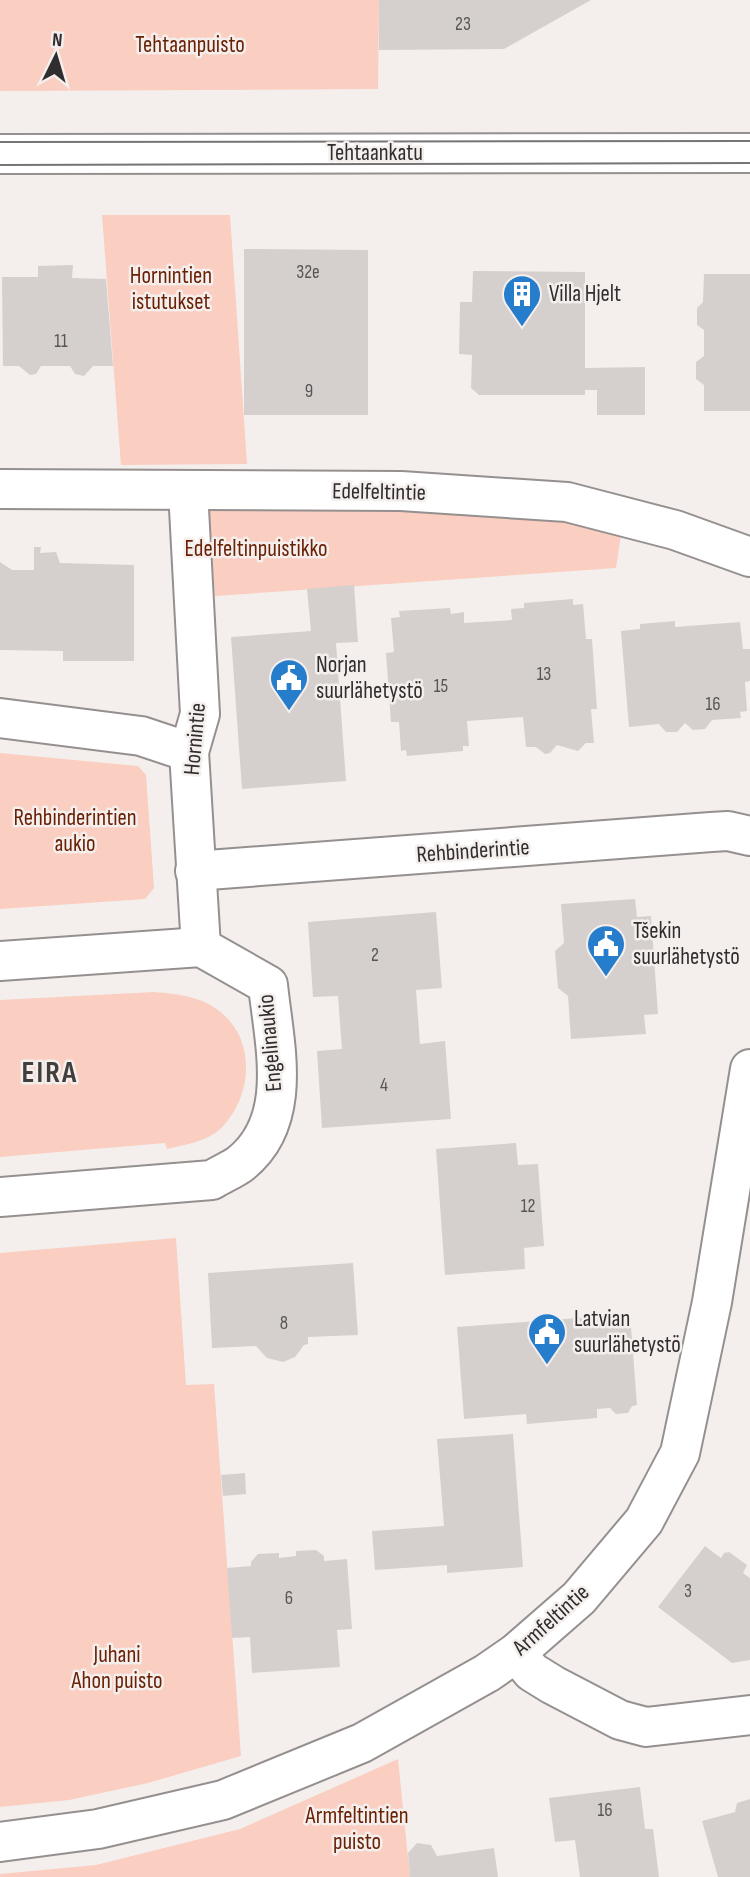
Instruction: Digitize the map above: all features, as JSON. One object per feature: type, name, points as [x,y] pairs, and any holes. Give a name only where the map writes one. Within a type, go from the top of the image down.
[{"type":"street","name":"Tehtaankatu","points":[[0,154],[750,153]]},
{"type":"street","name":"Edelfeltintie","points":[[0,489],[414,492],[567,502],[675,530],[750,557]]},
{"type":"street","name":"Hornintie","points":[[188,490],[200,714],[189,752],[201,947]]},
{"type":"street","points":[[0,718],[141,736],[189,752]]},
{"type":"street","name":"Rehbinderintie","points":[[195,871],[711,832],[728,831],[750,836]]},
{"type":"street","points":[[0,961],[201,947]]},
{"type":"street","name":"Engelinaukio","points":[[0,1196],[212,1180],[241,1163],[270,1128],[277,1094],[268,985],[201,947]]},
{"type":"street","name":"Armfeltintie","points":[[0,1842],[98,1829],[223,1800],[362,1743],[487,1673],[516,1653],[579,1598],[645,1521],[680,1453],[712,1302],[750,1069]]},
{"type":"street","points":[[516,1653],[532,1672],[553,1685],[621,1720],[646,1727],[750,1715]]},
{"type":"green space","name":"Tehtaanpuisto","points":[[0,0],[379,0],[378,89],[0,91]]},
{"type":"green space","name":"Hornintien istutukset","points":[[102,215],[230,215],[247,464],[121,465]]},
{"type":"green space","name":"Edelfeltinpuistikko","points":[[213,506],[402,507],[568,519],[621,535],[616,568],[215,596],[209,512]]},
{"type":"green space","name":"Rehbinderintien aukio","points":[[0,753],[138,766],[146,775],[154,888],[145,899],[0,909]]},
{"type":"green space","points":[[154,992],[182,995],[209,1004],[224,1015],[242,1042],[246,1074],[243,1090],[229,1119],[218,1131],[200,1140],[167,1149],[165,1143],[0,1157],[0,1000]]},
{"type":"green space","name":"Juhani Ahon puisto","points":[[176,1238],[186,1385],[214,1384],[241,1756],[148,1783],[69,1800],[0,1807],[0,1253]]},
{"type":"green space","name":"Armfeltintien puisto","points":[[398,1759],[410,1877],[0,1877],[0,1874],[96,1865],[240,1829]]},
{"type":"building","points":[[379,0],[591,0],[504,49],[379,50]]},
{"type":"building","points":[[244,249],[368,250],[368,415],[244,415]]},
{"type":"building","points":[[73,265],[72,278],[106,279],[113,366],[93,366],[84,376],[75,374],[70,366],[41,366],[36,374],[30,375],[19,366],[3,366],[2,277],[38,277],[38,266]]},
{"type":"building","name":"Villa Hjelt","points":[[473,271],[585,272],[585,368],[645,367],[645,415],[597,415],[597,390],[585,390],[585,395],[479,395],[471,388],[472,355],[459,354],[460,302],[472,302]]},
{"type":"building","points":[[704,274],[750,274],[750,411],[704,411],[704,385],[696,379],[696,362],[704,356],[704,330],[697,325],[697,308],[703,302]]},
{"type":"building","points":[[34,547],[41,547],[40,553],[56,552],[60,563],[134,565],[134,661],[63,661],[63,651],[0,650],[0,562],[12,570],[34,570]]},
{"type":"building","name":"Norjan suurlähetystö","points":[[354,585],[358,642],[336,643],[346,781],[242,789],[231,637],[311,631],[307,589]]},
{"type":"building","points":[[573,599],[573,605],[583,604],[586,639],[592,639],[597,709],[591,709],[594,743],[586,743],[578,751],[557,745],[550,753],[545,754],[536,747],[526,747],[523,717],[467,721],[469,746],[463,746],[463,751],[407,756],[406,750],[401,751],[399,722],[391,722],[386,653],[394,652],[391,618],[400,617],[399,611],[450,608],[451,614],[464,612],[464,623],[512,620],[511,609],[524,608],[524,603]]},
{"type":"building","points":[[675,621],[675,627],[740,622],[743,649],[750,649],[750,681],[745,682],[747,711],[740,712],[741,718],[712,720],[705,729],[693,730],[685,723],[677,732],[666,732],[659,724],[629,727],[621,631],[640,629],[640,624]]},
{"type":"building","name":"Tšekin suurlähetystö","points":[[635,899],[637,917],[651,916],[658,1014],[644,1015],[646,1034],[571,1039],[568,996],[558,988],[555,951],[564,943],[561,904]]},
{"type":"building","points":[[436,912],[442,988],[416,990],[420,1044],[445,1041],[451,1119],[322,1128],[317,1051],[342,1049],[338,996],[313,997],[308,922]]},
{"type":"building","points":[[516,1143],[518,1165],[538,1164],[544,1246],[524,1248],[525,1269],[445,1275],[436,1149]]},
{"type":"building","points":[[353,1263],[358,1335],[308,1337],[308,1344],[304,1345],[295,1357],[283,1362],[267,1358],[256,1346],[212,1348],[208,1273]]},
{"type":"building","name":"Latvian suurlähetystö","points":[[630,1314],[637,1405],[632,1406],[628,1413],[616,1414],[610,1408],[597,1409],[597,1418],[527,1424],[526,1414],[464,1419],[457,1327]]},
{"type":"building","points":[[513,1434],[523,1567],[447,1573],[447,1565],[375,1570],[372,1531],[444,1526],[437,1439]]},
{"type":"building","points":[[245,1473],[246,1494],[223,1496],[221,1475]]},
{"type":"building","points":[[705,1546],[721,1558],[724,1553],[729,1552],[747,1565],[743,1573],[750,1578],[750,1660],[732,1663],[658,1607]]},
{"type":"building","points":[[316,1550],[324,1556],[324,1561],[347,1559],[352,1629],[337,1630],[340,1667],[252,1673],[250,1637],[232,1638],[227,1568],[251,1566],[258,1554],[279,1553],[279,1558],[296,1556],[296,1551]]},
{"type":"building","points":[[640,1787],[645,1829],[653,1829],[659,1877],[580,1877],[575,1840],[555,1842],[549,1798]]},
{"type":"building","points":[[750,1799],[750,1877],[718,1877],[702,1821],[735,1812],[737,1803]]},
{"type":"building","points":[[417,1843],[431,1845],[437,1856],[494,1848],[498,1877],[410,1877],[408,1853]]},
{"type":"tram line","points":[[0,142],[750,141]]},
{"type":"tram line","points":[[0,165],[750,163]]},
{"type":"place","name":"Villa Hjelt","points":[[522,328]]},
{"type":"place","name":"Norjan suurlähetystö","points":[[289,712]]},
{"type":"place","name":"Tšekin suurlähetystö","points":[[606,978]]},
{"type":"place","name":"Latvian suurlähetystö","points":[[547,1366]]},
{"type":"district","name":"EIRA","points":[[50,1073]]}]
